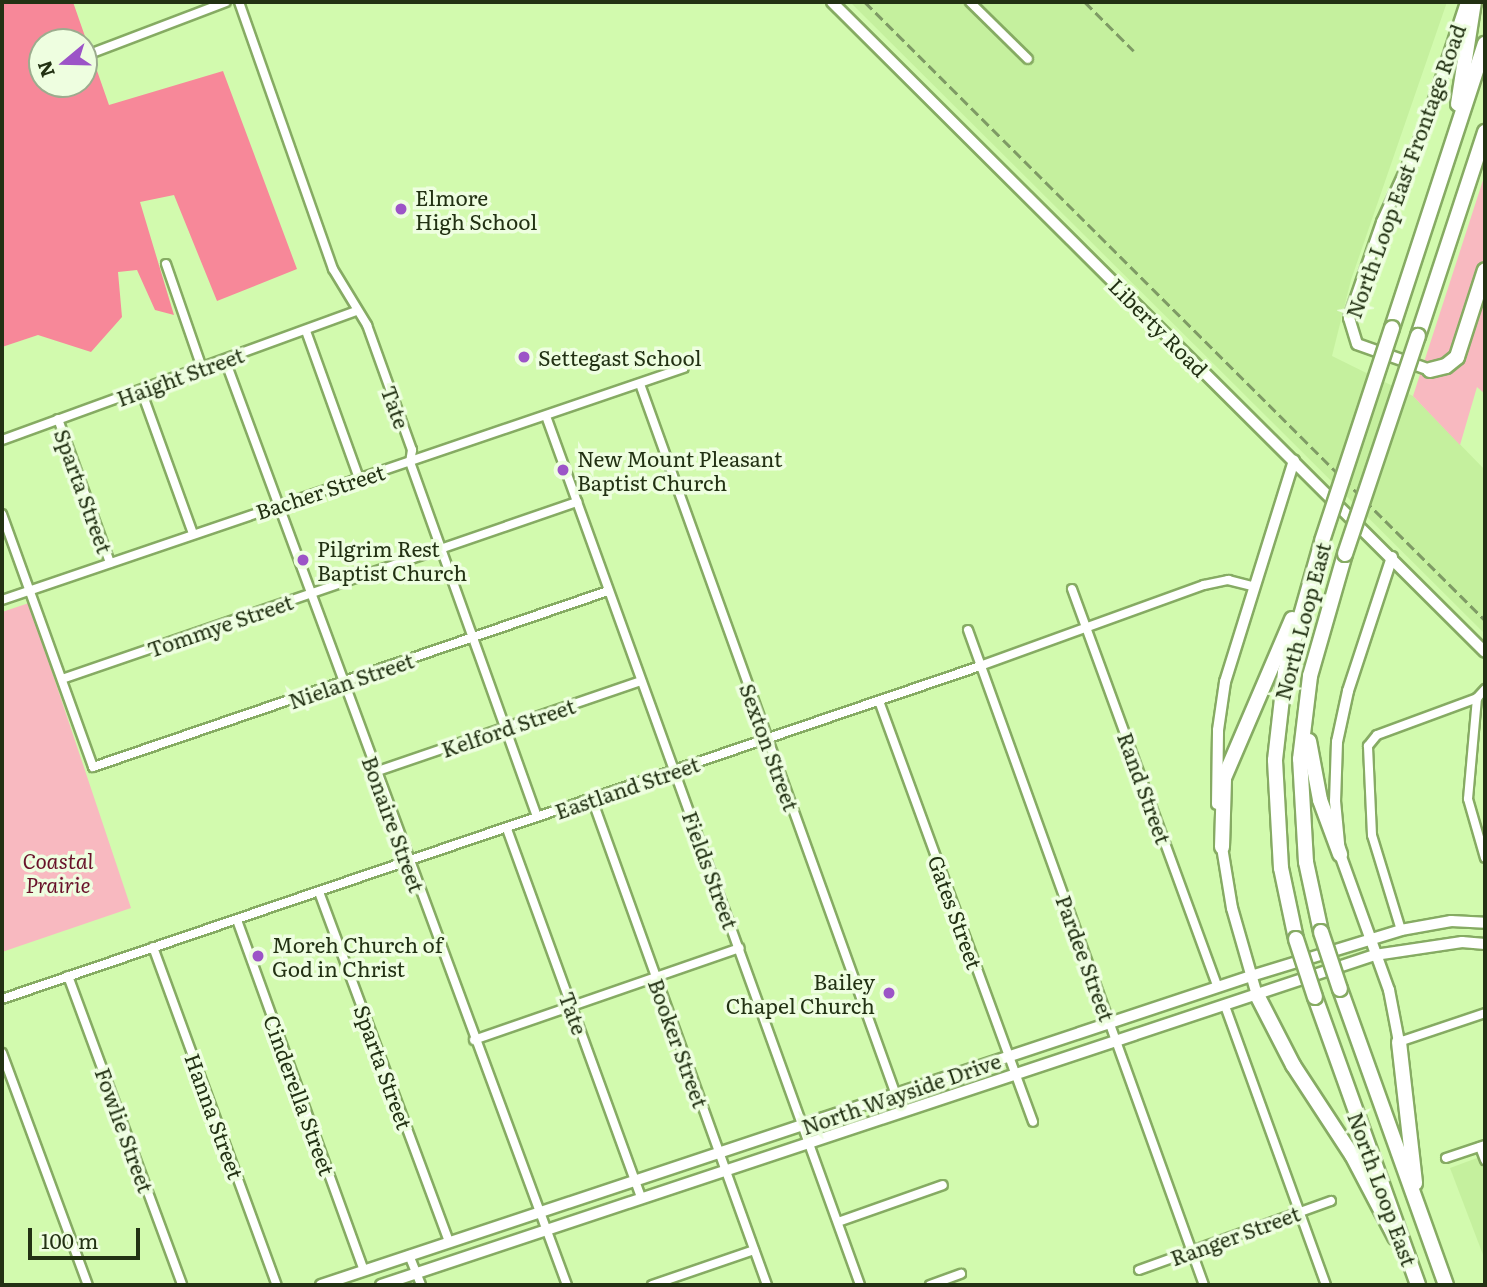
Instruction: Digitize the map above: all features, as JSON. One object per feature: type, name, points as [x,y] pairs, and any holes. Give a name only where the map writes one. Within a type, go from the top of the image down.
[{"type":"highway","points":[[1452,144],[1474,2]]},
{"type":"highway","name":"North Loop East","points":[[1418,1285],[1296,939],[1278,842],[1275,760],[1284,672],[1306,589],[1485,44]]},
{"type":"highway","name":"North Loop East","points":[[1446,1285],[1321,932],[1306,862],[1299,794],[1302,719],[1311,676],[1345,554],[1485,132]]},
{"type":"highway","points":[[1430,370],[1457,357],[1485,270]]},
{"type":"highway","points":[[1222,847],[1224,778],[1234,746],[1306,589]]},
{"type":"highway","points":[[1311,676],[1309,759],[1340,854]]},
{"type":"highway","points":[[1257,995],[1293,1065],[1352,1155],[1387,1227],[1404,1247]]},
{"type":"highway","points":[[1399,1042],[1419,1205]]},
{"type":"main road","name":"Liberty Road","points":[[832,2],[1485,652]]},
{"type":"main road","name":"North Loop East Frontage Road","points":[[1430,370],[1357,344],[1349,318],[1382,222],[1423,130],[1466,2]]},
{"type":"main road","points":[[1257,995],[1222,847],[1216,798],[1218,730],[1225,682],[1252,586],[1294,461]]},
{"type":"main road","points":[[1392,557],[1348,691],[1337,742],[1335,801],[1340,854],[1389,990],[1399,1042]]},
{"type":"main road","name":"North Wayside Drive","points":[[321,1285],[1251,975],[1401,930],[1451,921],[1485,923]]},
{"type":"main road","name":"North Wayside Drive","points":[[381,1285],[1014,1071],[1116,1041],[1376,955],[1462,942],[1485,944]]},
{"type":"street","points":[[98,51],[226,2]]},
{"type":"street","name":"Tate","points":[[239,2],[334,269],[367,324],[412,450],[410,461],[537,817]]},
{"type":"street","points":[[970,2],[1028,59]]},
{"type":"street","points":[[166,264],[202,368]]},
{"type":"street","name":"Haight Street","points":[[2,440],[357,311]]},
{"type":"street","points":[[306,331],[359,478]]},
{"type":"street","name":"Bonaire Street","points":[[225,360],[342,683],[567,1285]]},
{"type":"street","name":"Bacher Street","points":[[2,600],[684,368]]},
{"type":"street","name":"Sexton Street","points":[[640,384],[901,1110]]},
{"type":"street","points":[[141,390],[193,534]]},
{"type":"street","name":"Fields Street","points":[[546,415],[860,1285]]},
{"type":"street","name":"Sparta Street","points":[[58,419],[110,563]]},
{"type":"street","name":"Tommye Street","points":[[62,679],[577,502]]},
{"type":"street","points":[[2,514],[62,679]]},
{"type":"street","name":"Eastland Street","points":[[2,999],[768,740],[1204,584],[1228,580],[1252,586]]},
{"type":"street","name":"Rand Street","points":[[1072,589],[1218,987]]},
{"type":"street","name":"Nielan Street","points":[[62,679],[93,767],[608,591]]},
{"type":"street","name":"Pardee Street","points":[[968,630],[1205,1285]]},
{"type":"street","name":"Kelford Street","points":[[375,772],[641,681]]},
{"type":"street","points":[[1401,930],[1372,835],[1368,746],[1377,735],[1477,698],[1485,689]]},
{"type":"street","points":[[1477,698],[1468,799],[1485,858]]},
{"type":"street","name":"Gates Street","points":[[879,701],[1033,1122]]},
{"type":"street","name":"Booker Street","points":[[592,799],[767,1285]]},
{"type":"street","name":"Tate","points":[[507,829],[641,1198]]},
{"type":"street","name":"Sparta Street","points":[[319,892],[449,1242]]},
{"type":"street","name":"Cinderella Street","points":[[237,920],[364,1271]]},
{"type":"street","name":"Hanna Street","points":[[153,947],[276,1285]]},
{"type":"street","points":[[474,1040],[740,948]]},
{"type":"street","name":"Fowlie Street","points":[[68,976],[182,1285]]},
{"type":"street","points":[[1225,1006],[1326,1285]]},
{"type":"street","points":[[1399,1042],[1485,1013]]},
{"type":"street","points":[[2,1053],[88,1285]]},
{"type":"street","points":[[1446,1158],[1483,1146],[1485,1160]]},
{"type":"street","points":[[838,1222],[943,1185]]},
{"type":"street","name":"Ranger Street","points":[[1139,1270],[1331,1201]]},
{"type":"street","points":[[652,1285],[754,1250]]},
{"type":"street","points":[[409,1255],[421,1285]]},
{"type":"street","points":[[929,1285],[961,1274]]},
{"type":"shaded area","points":[[2,2],[73,2],[82,28],[28,28],[28,98],[98,98],[98,74],[109,105],[223,71],[297,269],[217,301],[174,195],[140,202],[174,315],[155,310],[137,270],[118,272],[122,317],[91,352],[38,335],[2,347]]},
{"type":"shaded area","points":[[850,2],[1447,2],[1351,280],[1332,356],[1413,396],[1485,470],[1485,634]]},
{"type":"shaded area","points":[[1485,1155],[1485,1260],[1450,1168]]},
{"type":"green space","points":[[1485,174],[1485,394],[1477,387],[1460,445],[1413,396]]},
{"type":"green space","name":"Coastal Prairie","points":[[29,603],[131,908],[2,952],[2,612]]},
{"type":"railway","points":[[865,2],[1485,620]]},
{"type":"railway","points":[[1085,2],[1134,51]]},
{"type":"place","name":"Elmore High School","points":[[401,209]]},
{"type":"place","name":"Settegast School","points":[[524,357]]},
{"type":"place","name":"New Mount Pleasant Baptist Church","points":[[563,470]]},
{"type":"place","name":"Pilgrim Rest Baptist Church","points":[[303,560]]},
{"type":"place","name":"Moreh Church of God in Christ","points":[[258,956]]},
{"type":"place","name":"Bailey Chapel Church","points":[[889,993]]}]
